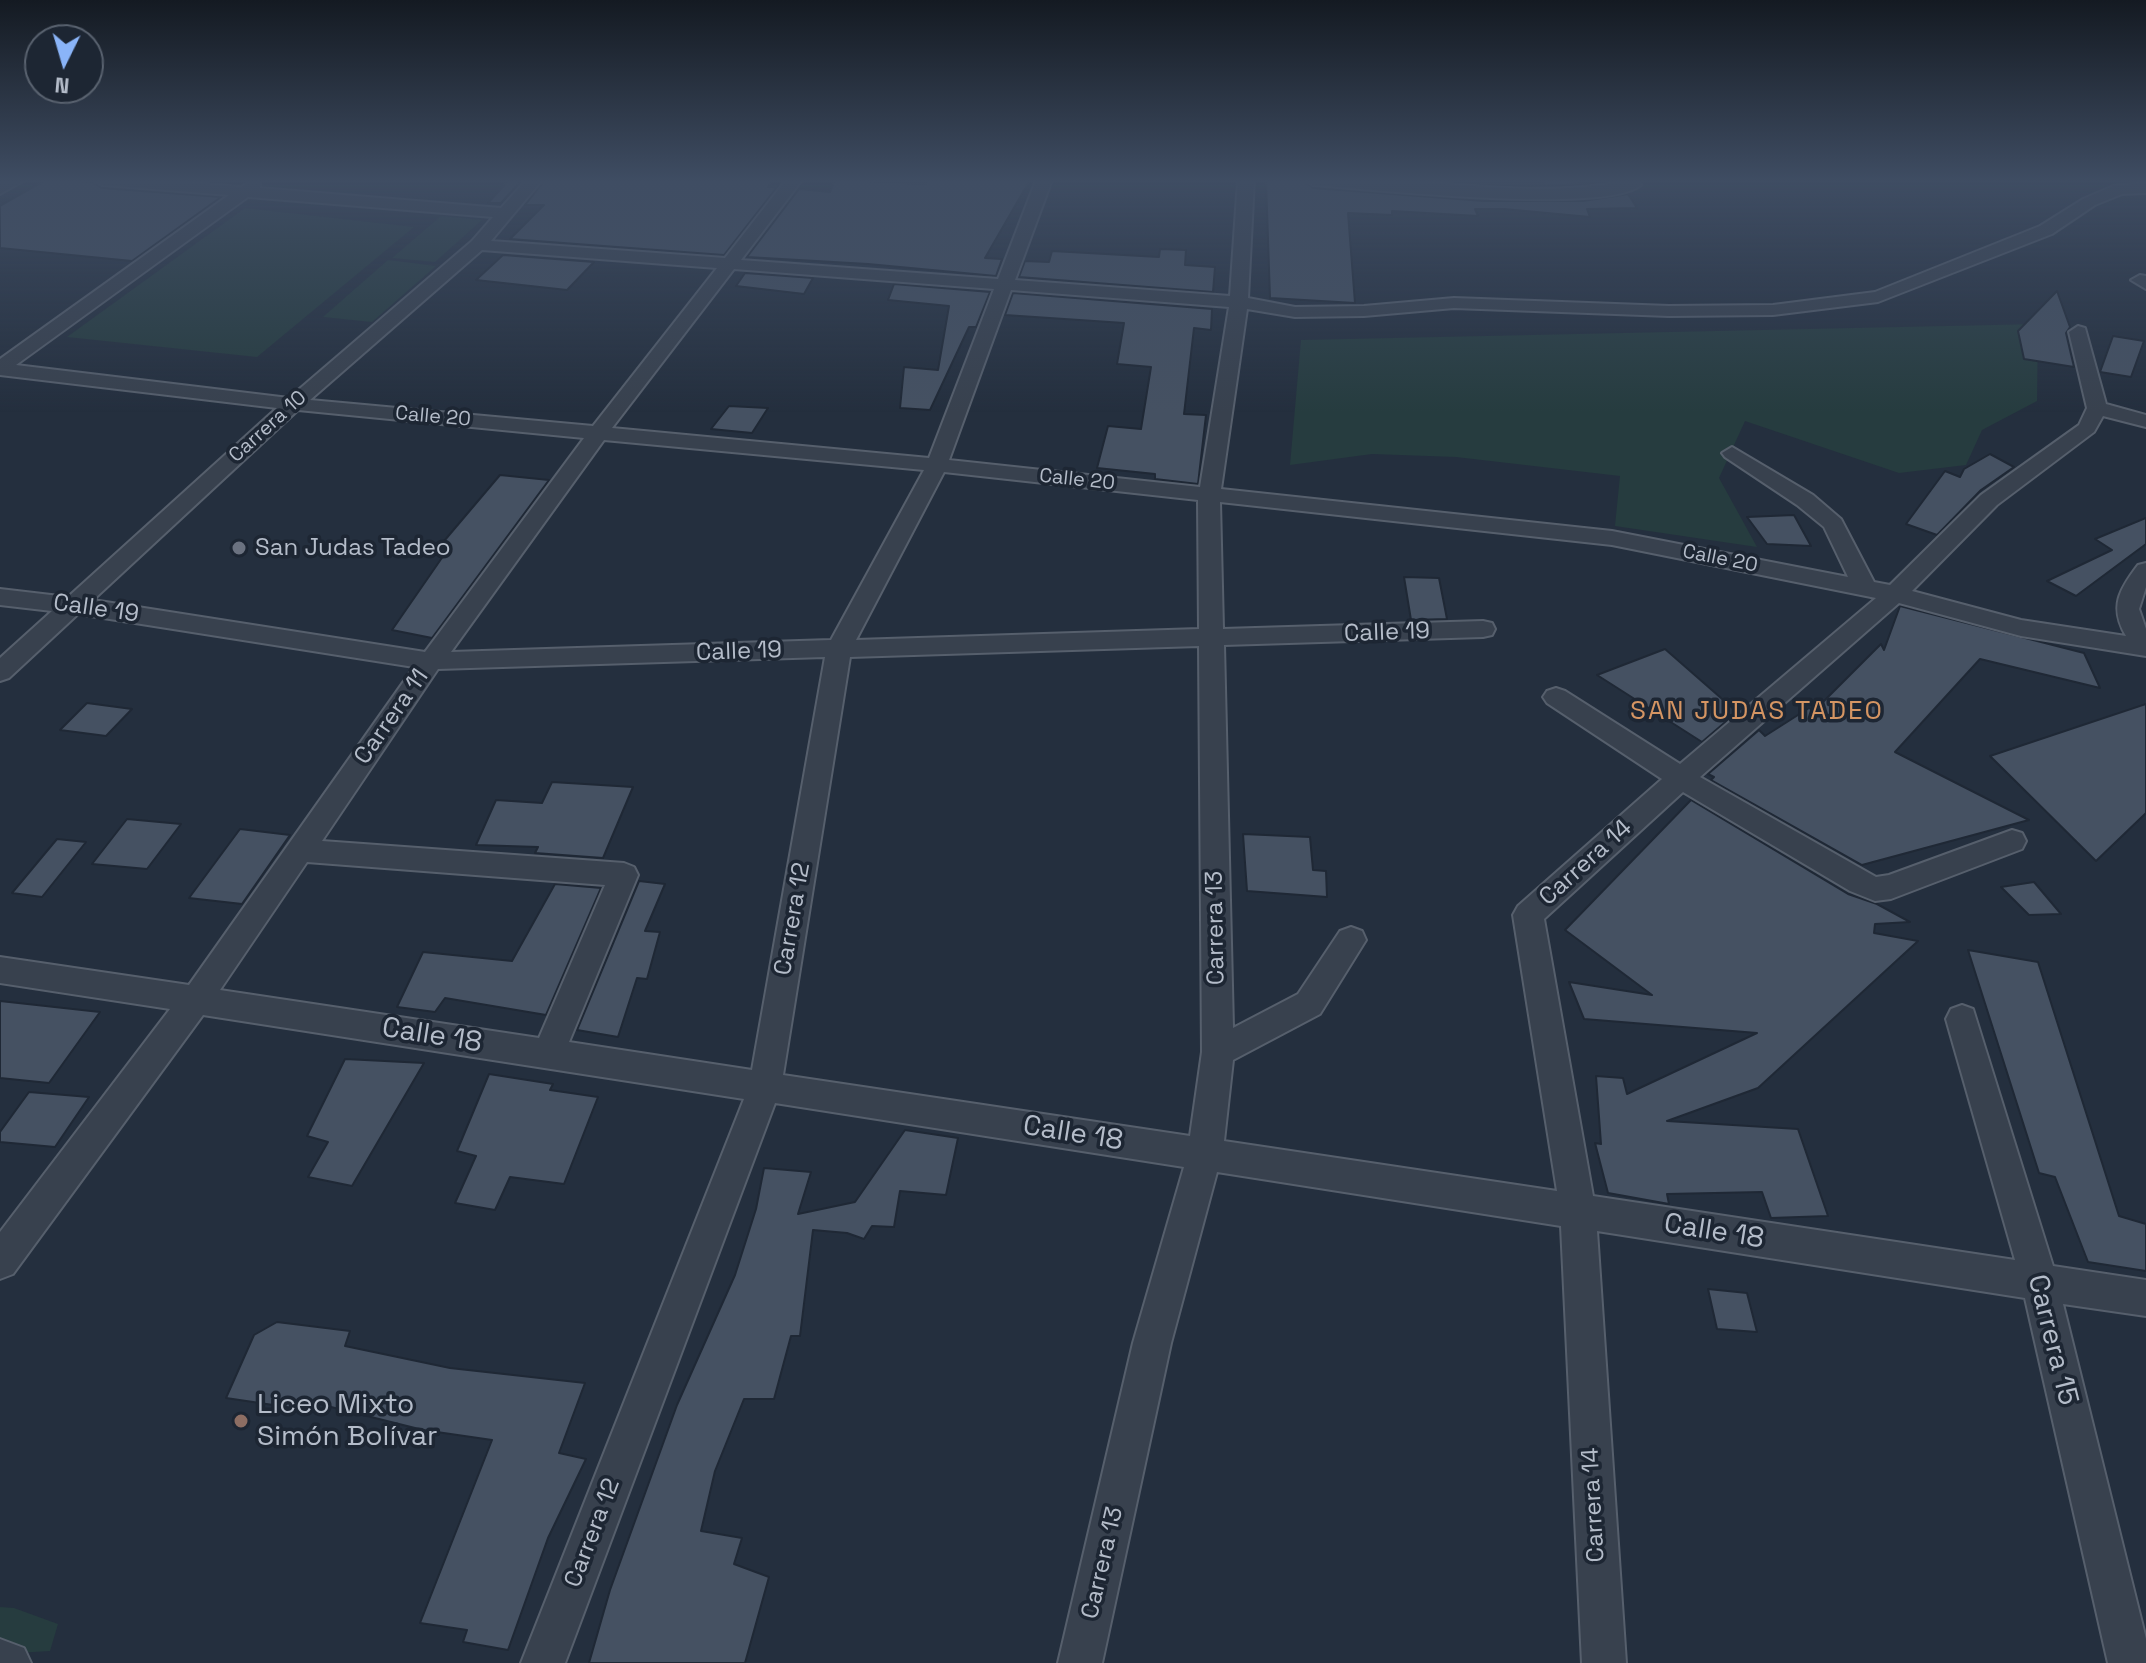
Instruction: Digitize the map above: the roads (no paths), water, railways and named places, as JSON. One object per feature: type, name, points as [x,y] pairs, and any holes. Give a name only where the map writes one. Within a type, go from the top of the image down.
[{"type":"street","points":[[0,368],[153,258]]},
{"type":"street","name":"Carrera 10","points":[[0,672],[293,404],[463,258]]},
{"type":"street","points":[[666,258],[1239,302],[1295,312],[1364,311],[1454,303],[1669,311],[1773,310],[1863,299],[1904,287],[1977,258]]},
{"type":"street","name":"Carrera 11","points":[[0,1261],[196,1000],[431,661],[599,432],[735,258]]},
{"type":"street","name":"Carrera 12","points":[[543,1663],[765,1087],[839,648],[937,465],[1015,258]]},
{"type":"street","name":"Carrera 13","points":[[1080,1663],[1152,1343],[1205,1154],[1218,1052],[1209,495],[1239,302],[1242,258]]},
{"type":"street","points":[[2078,332],[2090,390],[2097,408],[2146,421]]},
{"type":"street","name":"Calle 20","points":[[0,368],[293,404],[937,465],[1612,538],[1880,591],[2021,628],[2146,648]]},
{"type":"street","name":"Carrera 14","points":[[1604,1663],[1578,1211],[1528,915],[1681,778],[1880,591],[1989,500],[2087,428],[2097,408]]},
{"type":"street","points":[[1732,453],[1805,500],[1833,524],[1880,591]]},
{"type":"street","points":[[2146,570],[2128,593],[2126,607],[2128,621],[2146,648]]},
{"type":"street","name":"Calle 19","points":[[0,597],[72,605],[431,661],[1211,640],[1483,629]]},
{"type":"street","points":[[1556,697],[1681,778],[1875,889],[1891,887],[2012,841]]},
{"type":"street","points":[[300,850],[624,875],[548,1054]]},
{"type":"street","points":[[1218,1052],[1309,1004],[1351,940]]},
{"type":"street","name":"Calle 18","points":[[0,970],[2146,1298]]},
{"type":"street","name":"Carrera 15","points":[[1962,1019],[2039,1281],[2130,1663]]},
{"type":"street","points":[[0,1661],[9,1663]]},
{"type":"place","name":"San Judas Tadeo","points":[[239,548]]},
{"type":"place","name":"Liceo Mixto Simón Bolívar","points":[[241,1421]]},
{"type":"district","name":"SAN JUDAS TADEO","points":[[1757,712]]}]
